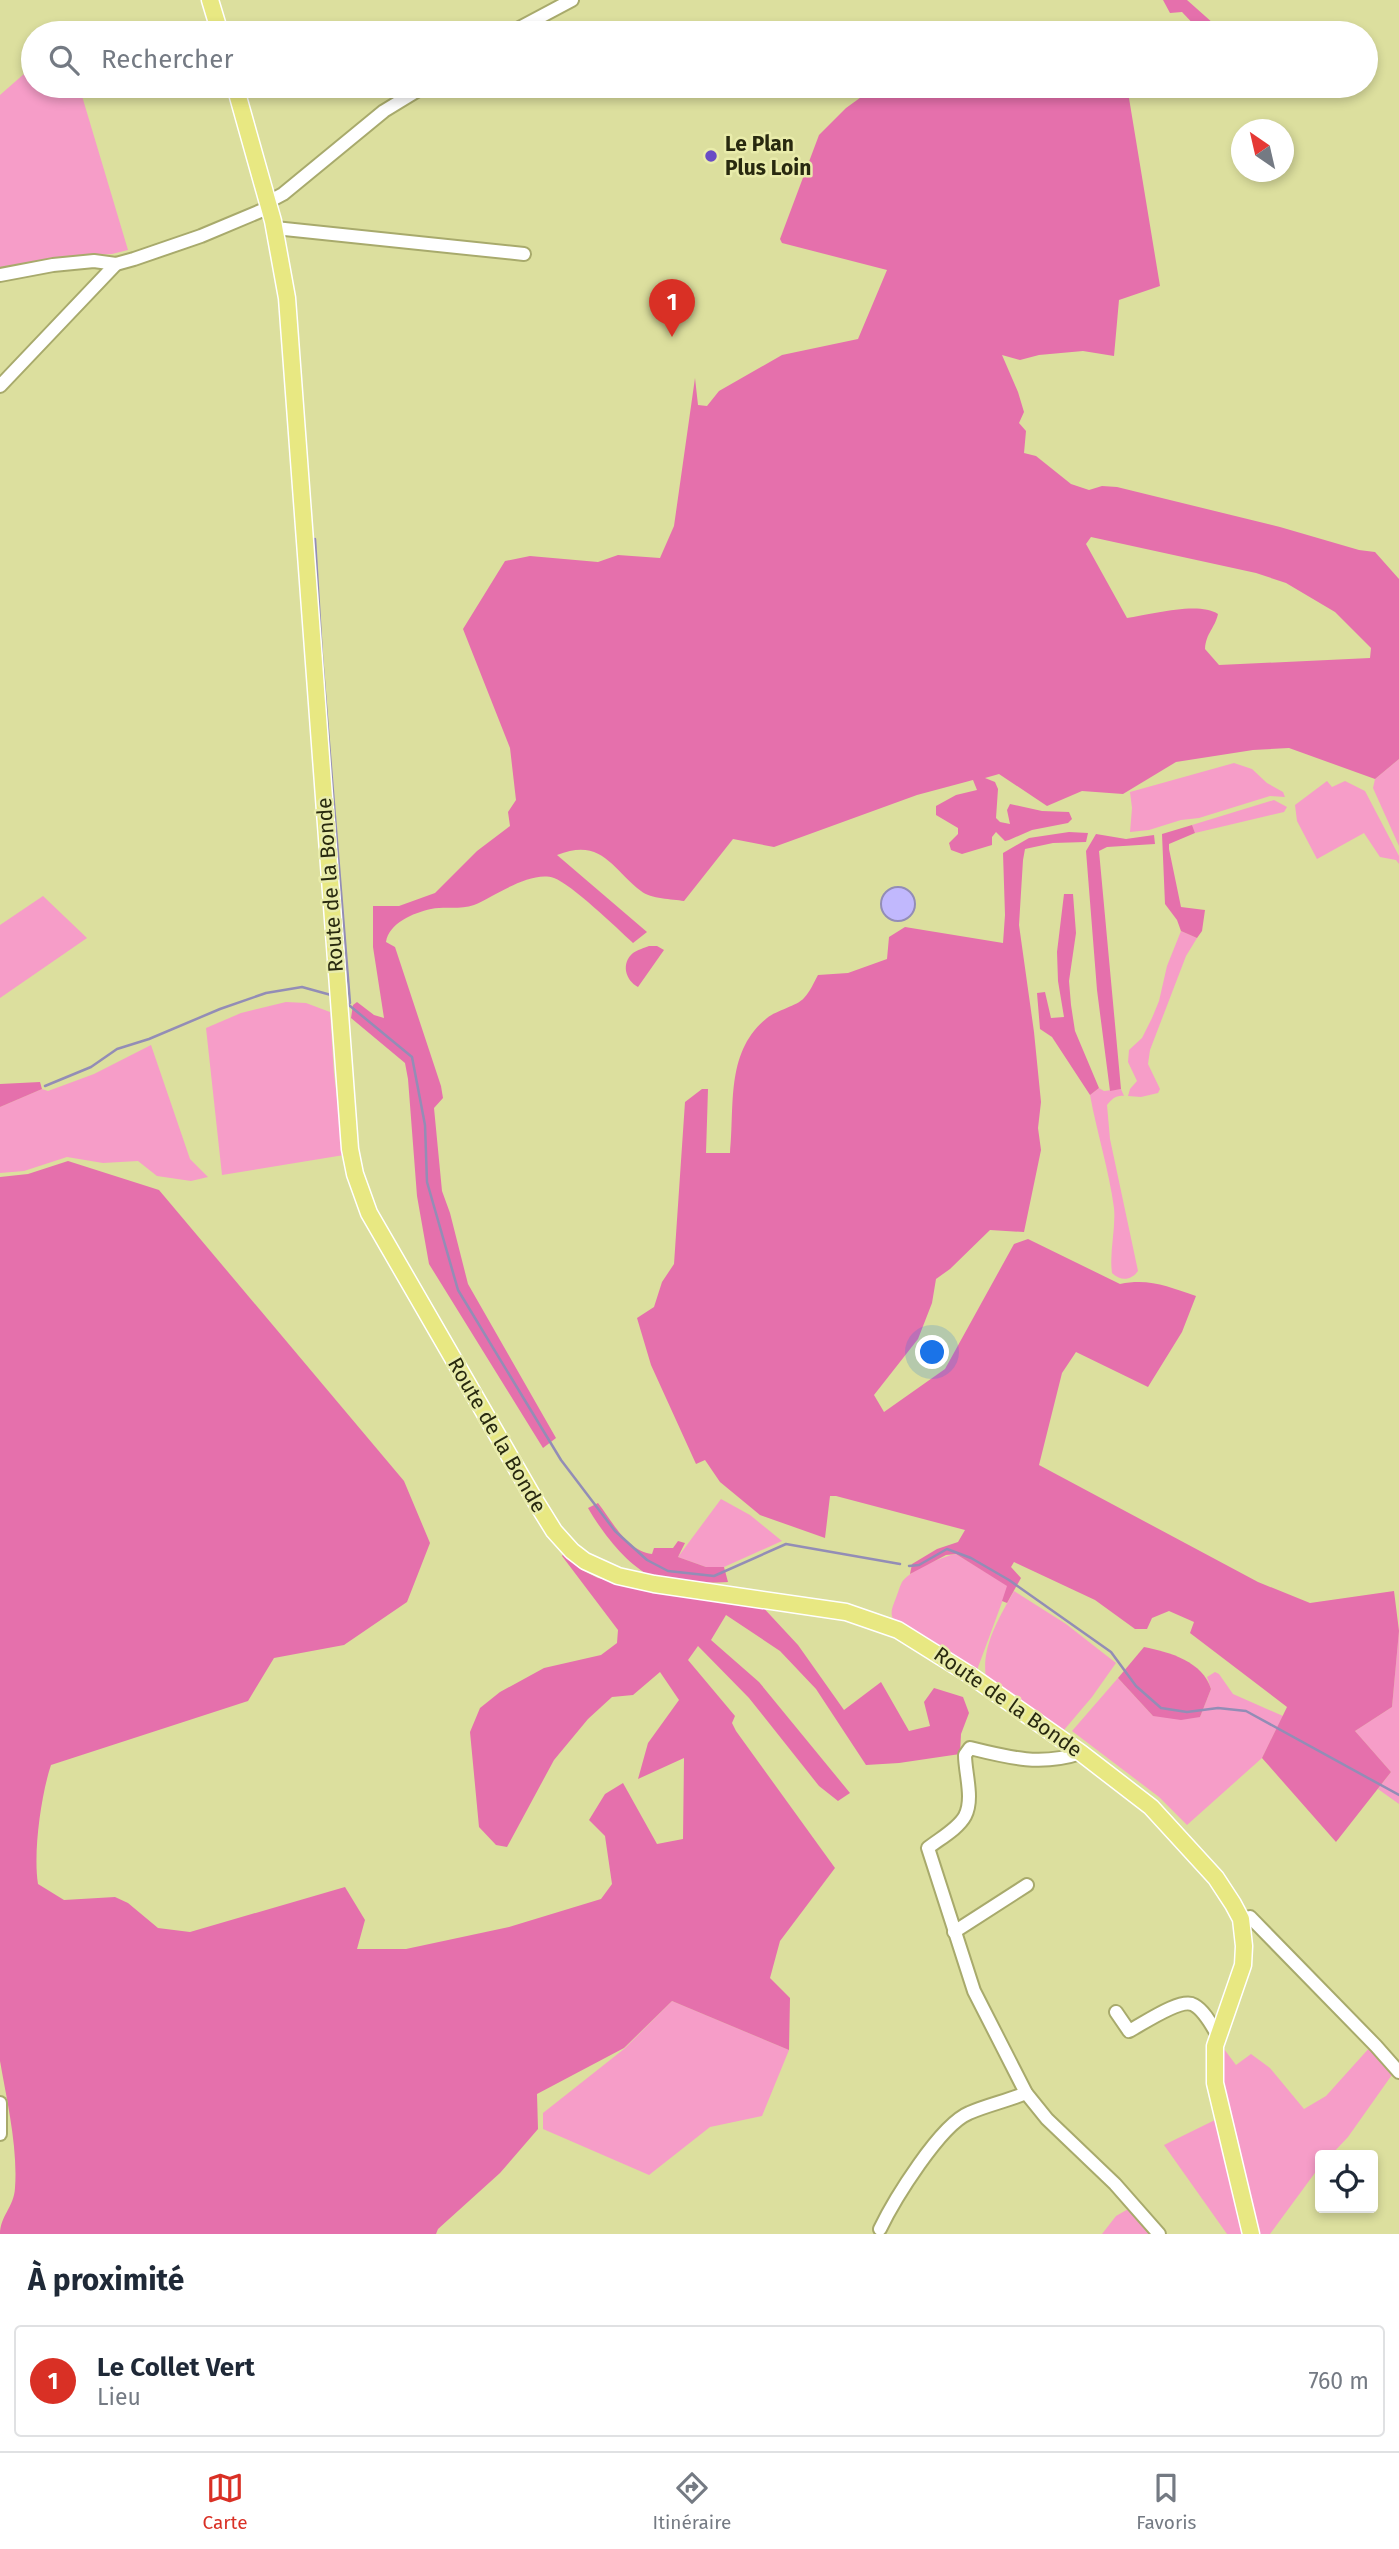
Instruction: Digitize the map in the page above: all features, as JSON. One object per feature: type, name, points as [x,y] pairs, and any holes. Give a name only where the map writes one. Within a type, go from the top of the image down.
[{"type":"main road","points":[[210,0],[216,21]]},
{"type":"main road","name":"Route de la Bonde","points":[[238,98],[272,214],[287,298],[350,1149],[360,1193],[381,1237],[536,1502],[564,1543],[585,1561],[618,1576],[654,1584],[846,1612],[885,1624],[918,1641],[1081,1753],[1151,1807],[1216,1878],[1241,1919],[1244,1937],[1243,1965],[1218,2036],[1214,2060],[1215,2083],[1251,2234]]},
{"type":"street","points":[[533,21],[572,0]]},
{"type":"street","points":[[272,214],[283,194],[384,111],[405,98]]},
{"type":"street","points":[[0,275],[94,261],[116,264],[272,214],[524,254]]},
{"type":"street","points":[[0,386],[116,264]]},
{"type":"street","points":[[1081,1753],[1061,1759],[1034,1761],[970,1748],[965,1755],[969,1798],[966,1815],[957,1826],[928,1848],[974,1991],[1026,2093],[1047,2119],[1115,2184],[1159,2234]]},
{"type":"street","points":[[954,1932],[1027,1885]]},
{"type":"street","points":[[1241,1919],[1250,1917],[1399,2072]]},
{"type":"street","points":[[1244,1937],[1258,1926]]},
{"type":"street","points":[[1116,2012],[1129,2031],[1181,2003],[1193,2004],[1203,2013],[1218,2036]]},
{"type":"street","points":[[880,2229],[892,2204],[949,2128],[967,2113],[1026,2093]]},
{"type":"street","points":[[0,2103],[0,2134]]},
{"type":"shaded area","points":[[1163,0],[1187,0],[1211,21],[1191,21],[1182,12],[1170,13]]},
{"type":"shaded area","points":[[21,77],[21,98],[83,98],[128,250],[112,254],[55,258],[0,270],[0,95]]},
{"type":"shaded area","points":[[860,98],[1129,98],[1160,286],[1119,300],[1114,356],[1083,351],[1039,355],[1020,360],[1002,355],[1024,412],[1019,423],[1026,431],[1024,453],[1036,456],[1071,484],[1089,490],[1102,486],[1117,487],[1375,552],[1399,579],[1399,759],[1375,779],[1289,748],[1253,750],[1176,762],[1123,794],[1082,791],[1047,806],[999,774],[985,778],[995,782],[998,789],[996,818],[1000,822],[1010,824],[1007,810],[1010,804],[1042,811],[1069,812],[1072,819],[1068,823],[1032,830],[1005,841],[996,832],[992,837],[992,845],[962,854],[951,850],[949,843],[958,834],[958,828],[936,815],[936,806],[956,795],[977,790],[973,780],[917,795],[774,847],[733,839],[684,901],[645,894],[614,865],[596,853],[572,850],[557,855],[647,932],[633,943],[562,882],[545,876],[513,885],[474,905],[431,909],[397,924],[386,942],[395,947],[441,1086],[443,1098],[434,1108],[442,1191],[468,1284],[556,1438],[543,1448],[429,1264],[417,1196],[405,1063],[351,1018],[353,1005],[357,1002],[374,1015],[384,1018],[373,947],[373,906],[399,906],[435,893],[477,851],[510,826],[508,812],[516,800],[510,748],[463,629],[505,561],[530,556],[598,562],[618,555],[660,558],[674,526],[695,378],[698,405],[707,406],[719,391],[782,355],[858,339],[887,270],[782,243],[780,239],[819,135]],"holes":[[[1091,537],[1256,573],[1286,583],[1335,612],[1371,648],[1370,658],[1219,665],[1205,649],[1218,614],[1209,610],[1186,609],[1127,618],[1086,544]]]},
{"type":"shaded area","points":[[1399,759],[1399,846],[1373,788],[1375,779]]},
{"type":"shaded area","points":[[1234,763],[1252,769],[1267,783],[1283,792],[1285,797],[1270,796],[1199,818],[1130,832],[1130,792]]},
{"type":"shaded area","points":[[1327,781],[1332,787],[1345,781],[1365,791],[1399,856],[1399,864],[1396,860],[1380,857],[1364,833],[1317,859],[1297,821],[1295,805]]},
{"type":"shaded area","points":[[1274,800],[1287,807],[1284,812],[1195,833],[1192,825]]},
{"type":"shaded area","points":[[1192,825],[1195,833],[1169,844],[1169,849],[1181,907],[1205,910],[1202,931],[1197,938],[1181,931],[1177,920],[1165,904],[1162,834]]},
{"type":"shaded area","points":[[1069,832],[1088,833],[1086,842],[1053,843],[1025,849],[1023,860],[1019,925],[1041,1102],[1038,1128],[1041,1150],[1024,1232],[990,1230],[936,1279],[932,1303],[918,1339],[874,1395],[884,1412],[945,1369],[1014,1244],[1028,1239],[1120,1284],[1150,1283],[1196,1296],[1182,1332],[1148,1387],[1076,1352],[1062,1373],[1039,1465],[1258,1582],[1310,1603],[1394,1591],[1399,1631],[1392,1707],[1355,1731],[1391,1772],[1336,1842],[1262,1758],[1287,1707],[1190,1633],[1194,1622],[1169,1611],[1152,1618],[1147,1629],[1135,1629],[1095,1600],[1014,1562],[1011,1567],[1021,1578],[1007,1603],[1002,1601],[1007,1586],[956,1554],[946,1555],[910,1574],[912,1564],[937,1549],[958,1542],[965,1530],[836,1496],[830,1496],[825,1538],[760,1515],[720,1482],[705,1460],[696,1464],[651,1365],[637,1318],[654,1307],[662,1282],[674,1264],[685,1102],[702,1089],[708,1089],[706,1153],[730,1153],[738,1063],[744,1047],[767,1018],[801,1001],[818,975],[848,973],[887,959],[889,937],[905,927],[1003,943],[1003,853],[1029,838]]},
{"type":"shaded area","points":[[1096,834],[1126,839],[1154,835],[1155,844],[1107,847],[1099,851],[1121,1089],[1110,1091],[1097,990],[1086,851]]},
{"type":"shaded area","points":[[898,887],[910,892],[915,904],[910,916],[898,921],[886,916],[881,904],[886,892]]},
{"type":"shaded area","points":[[1064,894],[1073,894],[1076,933],[1069,981],[1075,1031],[1099,1088],[1090,1095],[1052,1037],[1040,1029],[1037,993],[1045,992],[1051,1018],[1064,1017],[1058,981],[1057,952]]},
{"type":"shaded area","points":[[43,896],[87,938],[0,998],[0,925]]},
{"type":"shaded area","points":[[1181,931],[1197,938],[1186,956],[1150,1050],[1148,1064],[1160,1089],[1158,1093],[1141,1097],[1128,1096],[1137,1081],[1128,1062],[1129,1050],[1142,1038],[1152,1018],[1167,966]]},
{"type":"shaded area","points":[[649,946],[664,950],[638,987],[628,976],[627,962],[633,953]]},
{"type":"shaded area","points":[[286,1002],[306,1003],[330,1012],[344,1155],[222,1175],[206,1028],[241,1013]]},
{"type":"shaded area","points":[[151,1045],[190,1159],[208,1177],[191,1181],[157,1176],[138,1161],[103,1163],[67,1157],[24,1171],[0,1173],[0,1107],[42,1089],[48,1091],[94,1074]]},
{"type":"shaded area","points":[[40,1082],[42,1089],[0,1107],[0,1084]]},
{"type":"shaded area","points":[[1099,1088],[1104,1091],[1121,1089],[1124,1096],[1114,1098],[1107,1105],[1110,1139],[1138,1271],[1125,1279],[1112,1273],[1114,1208],[1090,1095]]},
{"type":"shaded area","points":[[68,1161],[159,1190],[404,1481],[430,1543],[407,1602],[344,1645],[274,1658],[248,1701],[51,1765],[39,1824],[38,1884],[64,1900],[115,1897],[128,1903],[158,1928],[190,1932],[345,1887],[365,1920],[357,1949],[406,1949],[509,1927],[601,1899],[612,1884],[605,1836],[589,1820],[605,1794],[623,1783],[657,1844],[683,1839],[684,1758],[638,1779],[648,1743],[679,1700],[660,1672],[633,1695],[612,1697],[588,1719],[554,1760],[507,1847],[496,1845],[479,1827],[470,1732],[480,1708],[500,1692],[544,1668],[601,1655],[617,1643],[618,1630],[562,1556],[564,1553],[580,1569],[598,1578],[760,1604],[798,1645],[844,1710],[881,1682],[909,1731],[930,1726],[924,1702],[934,1688],[963,1697],[969,1713],[961,1734],[960,1754],[866,1765],[816,1689],[780,1651],[726,1615],[711,1640],[759,1682],[850,1793],[838,1801],[819,1786],[749,1698],[698,1646],[688,1660],[735,1716],[732,1723],[736,1731],[835,1868],[780,1941],[770,1978],[790,1998],[789,2050],[672,2001],[624,2048],[537,2094],[538,2129],[500,2173],[438,2229],[436,2234],[0,2234],[2,2222],[14,2195],[16,2173],[0,2061],[0,1177],[28,1174]]},
{"type":"shaded area","points":[[721,1499],[750,1515],[782,1541],[724,1567],[706,1567],[678,1557]]},
{"type":"shaded area","points":[[598,1503],[621,1534],[643,1552],[652,1554],[654,1548],[673,1548],[678,1541],[685,1543],[678,1557],[706,1567],[724,1567],[728,1582],[658,1579],[642,1571],[615,1546],[593,1517],[588,1508]]},
{"type":"shaded area","points":[[956,1554],[1008,1586],[977,1670],[896,1623],[892,1616],[899,1589],[906,1578],[927,1565]]},
{"type":"shaded area","points":[[1014,1591],[1066,1624],[1116,1663],[1064,1730],[1059,1730],[986,1678],[989,1644],[997,1622]]},
{"type":"shaded area","points":[[1399,1631],[1399,1804],[1378,1789],[1391,1772],[1355,1731],[1392,1707]]},
{"type":"shaded area","points":[[1144,1647],[1175,1655],[1201,1672],[1211,1689],[1200,1717],[1181,1720],[1153,1716],[1118,1678]]},
{"type":"shaded area","points":[[1215,1672],[1233,1694],[1283,1716],[1262,1758],[1187,1825],[1159,1797],[1072,1731],[1118,1678],[1153,1716],[1200,1717],[1211,1689],[1207,1677]]},
{"type":"shaded area","points":[[672,2001],[789,2050],[762,2116],[710,2127],[649,2175],[543,2129],[543,2113],[624,2049]]},
{"type":"shaded area","points":[[1221,2045],[1236,2065],[1251,2054],[1270,2068],[1304,2109],[1326,2096],[1371,2046],[1394,2072],[1336,2150],[1315,2150],[1315,2173],[1270,2234],[1257,2234],[1219,2081]]},
{"type":"shaded area","points":[[1217,2119],[1246,2234],[1227,2234],[1164,2145]]},
{"type":"shaded area","points":[[1130,2208],[1152,2234],[1102,2234],[1116,2216]]},
{"type":"waterway","points":[[315,539],[350,1003]]},
{"type":"waterway","points":[[45,1086],[91,1067],[117,1049],[266,993],[302,987],[331,995]]},
{"type":"waterway","points":[[344,1001],[412,1057],[425,1125],[427,1182],[458,1290],[561,1460],[615,1531],[647,1560],[668,1571],[714,1576],[786,1544],[900,1564]]},
{"type":"waterway","points":[[909,1566],[919,1565],[947,1549],[971,1558],[1009,1580],[1111,1652],[1136,1686],[1161,1708],[1187,1712],[1218,1708],[1246,1711],[1399,1795]]},
{"type":"place","name":"Le Plan Plus Loin","points":[[711,156]]},
{"type":"place","name":"Le Collet Vert","points":[[672,337]]}]
